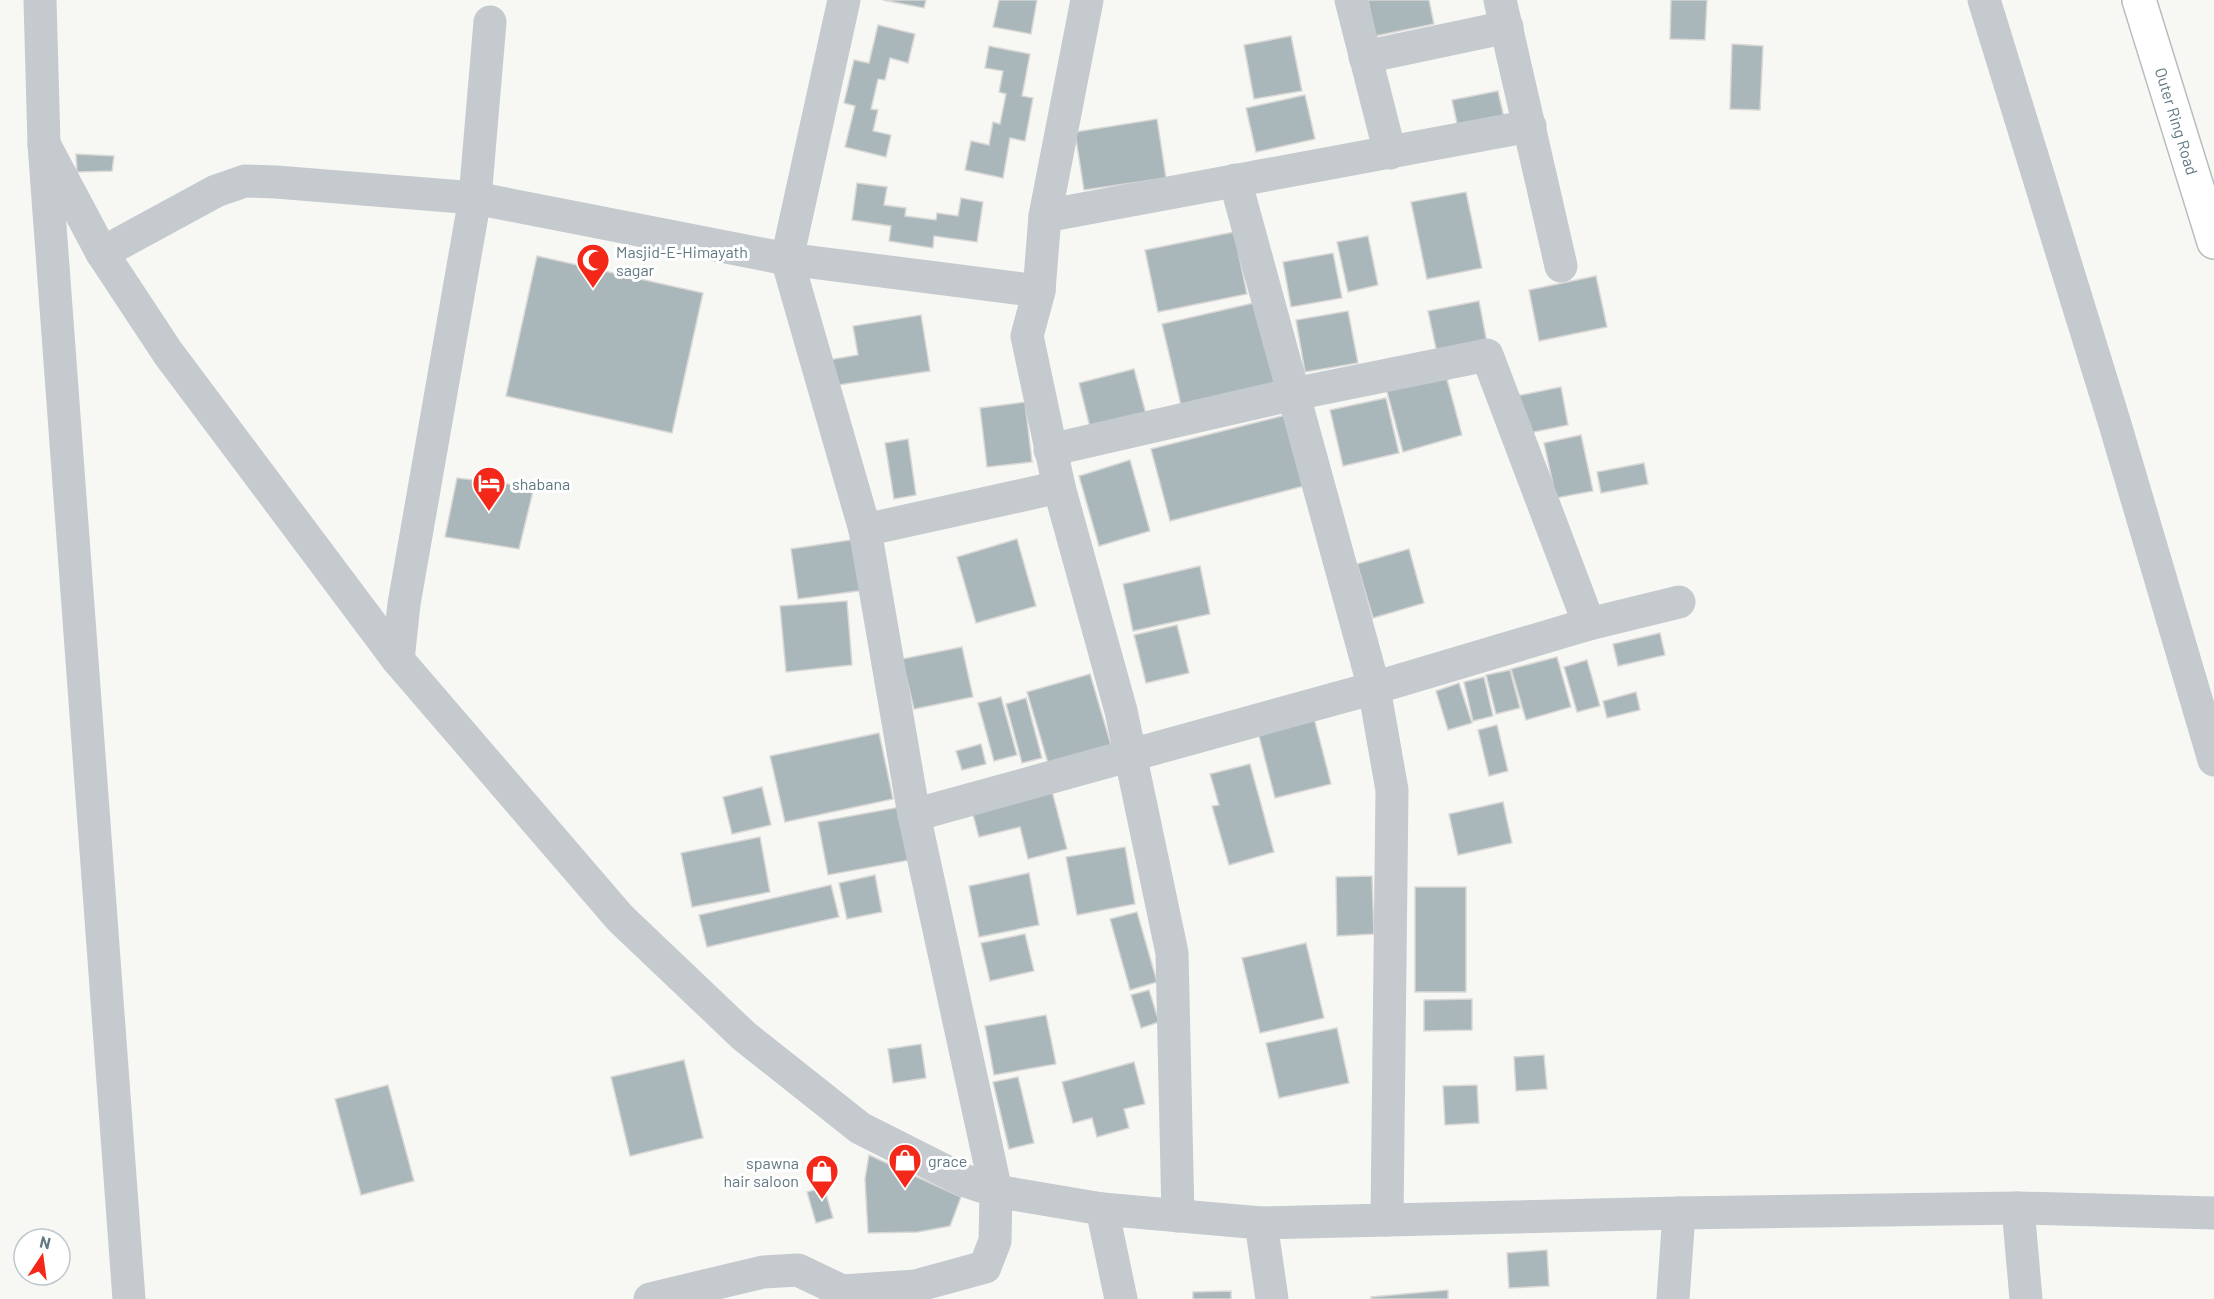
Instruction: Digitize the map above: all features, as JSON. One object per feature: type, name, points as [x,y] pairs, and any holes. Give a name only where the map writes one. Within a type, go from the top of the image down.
[{"type":"highway","name":"Outer Ring Road","points":[[2139,0],[2214,242]]},
{"type":"street","points":[[40,0],[44,144],[129,1299]]},
{"type":"street","points":[[650,1299],[763,1272],[798,1270],[843,1295],[916,1286],[985,1267],[995,1241],[996,1191],[914,815],[865,530],[787,259],[844,0]]},
{"type":"street","points":[[1087,0],[1045,216],[1039,291],[1027,336],[1059,487],[1121,711],[1172,953],[1178,1216]]},
{"type":"street","points":[[1351,0],[1390,153]]},
{"type":"street","points":[[1984,0],[2114,421],[2214,760]]},
{"type":"street","points":[[1365,57],[1503,14],[1561,266]]},
{"type":"street","points":[[398,660],[404,604],[475,198],[490,22]]},
{"type":"street","points":[[1045,216],[1530,126]]},
{"type":"street","points":[[44,144],[102,253],[168,353],[398,660],[620,918],[744,1036],[860,1128],[963,1179],[996,1191],[1102,1209],[1262,1223],[2018,1208],[2214,1213]]},
{"type":"street","points":[[1235,180],[1374,688],[1392,790],[1387,1220]]},
{"type":"street","points":[[102,253],[216,191],[245,181],[475,198],[787,259],[1039,291]]},
{"type":"street","points":[[1050,450],[1294,394],[1488,355],[1589,624]]},
{"type":"street","points":[[865,530],[1059,487]]},
{"type":"street","points":[[914,815],[1374,688],[1589,624],[1679,602]]},
{"type":"street","points":[[2018,1208],[2026,1299]]},
{"type":"street","points":[[1102,1209],[1121,1299]]},
{"type":"street","points":[[1673,1299],[1679,1213]]},
{"type":"street","points":[[1262,1223],[1272,1299]]},
{"type":"building","points":[[883,0],[926,0],[924,8]]},
{"type":"building","points":[[999,0],[1037,0],[1031,34],[993,27]]},
{"type":"building","points":[[1368,0],[1429,0],[1434,24],[1375,36]]},
{"type":"building","points":[[1671,0],[1707,0],[1705,40],[1670,39]]},
{"type":"building","points":[[878,25],[915,34],[908,63],[890,58],[885,80],[878,79],[871,109],[878,110],[873,131],[891,135],[886,157],[845,147],[855,106],[844,103],[854,60],[869,63]]},
{"type":"building","points":[[1291,36],[1302,91],[1254,99],[1244,45]]},
{"type":"building","points":[[1732,44],[1763,46],[1760,110],[1730,109]]},
{"type":"building","points":[[989,46],[1030,54],[1022,96],[1033,98],[1025,141],[1010,138],[1003,178],[965,170],[971,141],[989,145],[993,122],[1000,124],[1006,94],[999,92],[1003,71],[985,68]]},
{"type":"building","points":[[1498,91],[1504,118],[1458,128],[1452,100]]},
{"type":"building","points":[[1305,95],[1315,139],[1256,152],[1246,108]]},
{"type":"building","points":[[1157,119],[1166,178],[1084,190],[1075,132]]},
{"type":"building","points":[[76,154],[114,156],[112,171],[77,172]]},
{"type":"building","points":[[857,183],[887,187],[884,205],[906,208],[905,216],[936,220],[937,213],[958,216],[961,198],[983,202],[977,242],[934,236],[933,248],[889,241],[891,226],[852,220]]},
{"type":"building","points":[[1466,192],[1482,268],[1427,279],[1411,202]]},
{"type":"building","points":[[1234,232],[1247,294],[1158,312],[1145,250]]},
{"type":"building","points":[[1368,236],[1378,285],[1348,292],[1337,242]]},
{"type":"building","points":[[1333,253],[1342,298],[1291,307],[1283,262]]},
{"type":"building","points":[[537,256],[703,293],[672,433],[506,396]]},
{"type":"building","points":[[1596,276],[1607,327],[1539,341],[1529,290]]},
{"type":"building","points":[[1479,301],[1487,343],[1437,353],[1428,311]]},
{"type":"building","points":[[1258,302],[1277,383],[1181,405],[1162,324]]},
{"type":"building","points":[[1348,311],[1358,363],[1305,372],[1296,320]]},
{"type":"building","points":[[921,315],[930,371],[832,386],[828,360],[858,355],[853,326]]},
{"type":"building","points":[[1134,369],[1147,418],[1091,431],[1079,383]]},
{"type":"building","points":[[1445,372],[1462,435],[1403,452],[1386,388]]},
{"type":"building","points":[[1561,387],[1568,425],[1524,434],[1516,396]]},
{"type":"building","points":[[1386,398],[1399,453],[1343,466],[1330,410]]},
{"type":"building","points":[[1025,402],[1032,462],[987,467],[980,408]]},
{"type":"building","points":[[1286,415],[1304,486],[1170,521],[1151,449]]},
{"type":"building","points":[[1581,435],[1593,491],[1556,498],[1544,443]]},
{"type":"building","points":[[908,439],[916,495],[894,499],[885,443]]},
{"type":"building","points":[[1130,460],[1150,531],[1099,546],[1079,476]]},
{"type":"building","points":[[1644,463],[1648,484],[1601,493],[1597,472]]},
{"type":"building","name":"shabana","points":[[457,478],[534,487],[519,549],[445,537]]},
{"type":"building","points":[[857,539],[865,590],[798,599],[791,549]]},
{"type":"building","points":[[1017,539],[1036,606],[976,623],[957,557]]},
{"type":"building","points":[[1409,549],[1424,603],[1373,618],[1357,564]]},
{"type":"building","points":[[1200,566],[1210,614],[1133,631],[1123,584]]},
{"type":"building","points":[[847,601],[852,665],[786,672],[780,606]]},
{"type":"building","points":[[1177,625],[1189,673],[1146,683],[1134,635]]},
{"type":"building","points":[[1660,633],[1665,655],[1618,666],[1613,644]]},
{"type":"building","points":[[962,647],[973,697],[914,709],[902,659]]},
{"type":"building","points":[[1557,657],[1571,707],[1526,720],[1511,669]]},
{"type":"building","points":[[1587,660],[1600,706],[1577,712],[1564,667]]},
{"type":"building","points":[[1510,670],[1520,708],[1496,714],[1486,675]]},
{"type":"building","points":[[1090,674],[1111,745],[1048,763],[1027,692]]},
{"type":"building","points":[[1484,677],[1493,716],[1473,721],[1464,682]]},
{"type":"building","points":[[1459,683],[1472,723],[1448,730],[1436,691]]},
{"type":"building","points":[[1636,692],[1640,710],[1607,718],[1603,701]]},
{"type":"building","points":[[1001,697],[1017,755],[994,761],[978,703]]},
{"type":"building","points":[[1026,698],[1042,758],[1022,763],[1006,704]]},
{"type":"building","points":[[1314,718],[1331,784],[1275,798],[1258,732]]},
{"type":"building","points":[[1497,725],[1508,771],[1489,776],[1478,730]]},
{"type":"building","points":[[879,733],[893,799],[785,822],[770,756]]},
{"type":"building","points":[[981,744],[986,764],[962,770],[956,751]]},
{"type":"building","points":[[1250,764],[1274,852],[1229,865],[1212,806],[1219,805],[1210,774]]},
{"type":"building","points":[[762,787],[771,825],[732,834],[723,797]]},
{"type":"building","points":[[1052,791],[1067,849],[1028,859],[1020,827],[979,837],[972,811]]},
{"type":"building","points":[[1503,802],[1512,843],[1458,855],[1449,814]]},
{"type":"building","points":[[900,807],[910,860],[828,875],[818,822]]},
{"type":"building","points":[[760,837],[770,892],[692,907],[681,853]]},
{"type":"building","points":[[1125,847],[1135,904],[1077,915],[1066,857]]},
{"type":"building","points":[[1029,873],[1039,925],[979,937],[969,886]]},
{"type":"building","points":[[875,875],[882,912],[847,919],[839,883]]},
{"type":"building","points":[[1372,876],[1374,934],[1337,936],[1336,877]]},
{"type":"building","points":[[831,885],[839,917],[707,947],[699,915]]},
{"type":"building","points":[[1415,887],[1466,887],[1466,992],[1415,992]]},
{"type":"building","points":[[1137,912],[1157,982],[1130,990],[1110,919]]},
{"type":"building","points":[[1025,934],[1034,971],[990,981],[981,943]]},
{"type":"building","points":[[1306,943],[1324,1018],[1260,1033],[1242,958]]},
{"type":"building","points":[[1149,990],[1159,1022],[1141,1028],[1131,995]]},
{"type":"building","points":[[1472,999],[1472,1030],[1424,1031],[1424,1000]]},
{"type":"building","points":[[1046,1015],[1056,1064],[994,1075],[985,1026]]},
{"type":"building","points":[[1337,1028],[1349,1083],[1279,1098],[1266,1043]]},
{"type":"building","points":[[921,1044],[926,1078],[893,1083],[888,1049]]},
{"type":"building","points":[[1544,1055],[1547,1089],[1516,1091],[1514,1057]]},
{"type":"building","points":[[684,1060],[703,1138],[630,1156],[611,1077]]},
{"type":"building","points":[[1134,1062],[1145,1104],[1124,1109],[1129,1128],[1097,1137],[1092,1118],[1073,1123],[1062,1082]]},
{"type":"building","points":[[1018,1077],[1034,1143],[1009,1149],[993,1082]]},
{"type":"building","points":[[388,1085],[414,1181],[361,1195],[335,1099]]},
{"type":"building","points":[[1477,1085],[1479,1123],[1445,1125],[1443,1086]]},
{"type":"building","name":"grace","points":[[869,1155],[961,1197],[950,1226],[918,1232],[868,1233],[865,1179]]},
{"type":"building","points":[[824,1187],[833,1218],[816,1223],[807,1192]]},
{"type":"building","points":[[1547,1250],[1549,1286],[1509,1288],[1507,1253]]},
{"type":"building","points":[[1448,1290],[1448,1299],[1371,1299],[1371,1297]]},
{"type":"building","points":[[1231,1291],[1231,1299],[1193,1299],[1193,1292]]},
{"type":"place","name":"Masjid-E-Himayath sagar","points":[[593,289]]},
{"type":"place","name":"shabana","points":[[489,512]]},
{"type":"place","name":"grace","points":[[905,1189]]},
{"type":"place","name":"spawna hair saloon","points":[[822,1200]]}]
